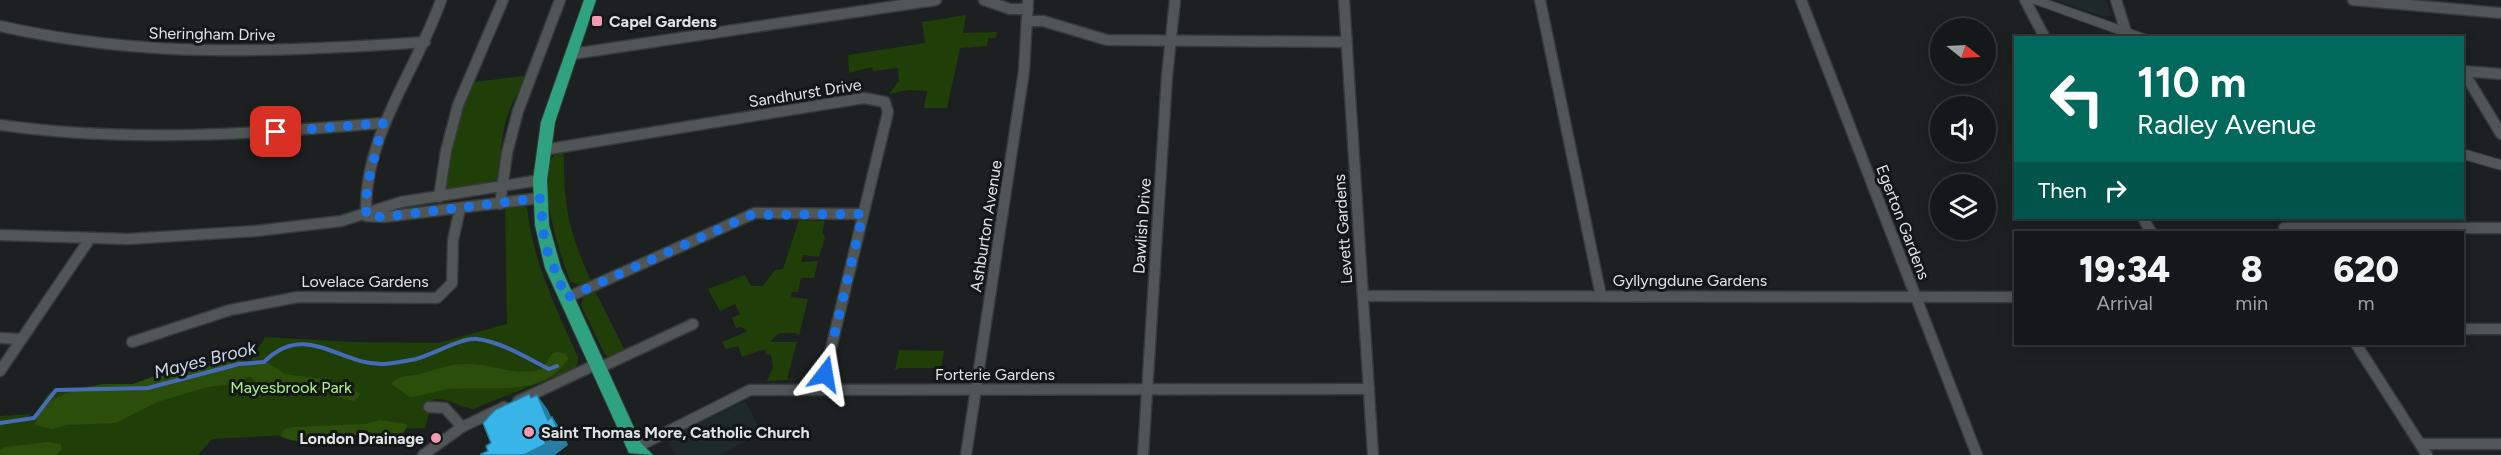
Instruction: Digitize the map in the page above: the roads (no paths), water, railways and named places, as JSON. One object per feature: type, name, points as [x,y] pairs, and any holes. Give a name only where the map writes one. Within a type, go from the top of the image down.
[{"type":"main road","points":[[590,0],[548,122],[543,150],[540,198],[545,245],[566,298],[637,452]]},
{"type":"street","points":[[366,216],[367,187],[383,123],[425,42],[441,0]]},
{"type":"street","points":[[439,197],[445,145],[468,77],[500,12],[503,0]]},
{"type":"street","points":[[501,204],[507,153],[518,111],[560,0]]},
{"type":"street","points":[[572,54],[936,0]]},
{"type":"street","points":[[984,0],[1010,9],[1028,4]]},
{"type":"street","name":"Dawlish Drive","points":[[1143,455],[1175,0]]},
{"type":"street","name":"Levett Gardens","points":[[1344,0],[1373,455]]},
{"type":"street","points":[[1540,0],[1601,296]]},
{"type":"street","name":"Egerton Gardens","points":[[1802,0],[1977,455]]},
{"type":"street","points":[[2025,0],[2044,36]]},
{"type":"street","points":[[2036,0],[2137,36]]},
{"type":"street","points":[[2116,0],[2126,32]]},
{"type":"street","points":[[2353,0],[2501,13]]},
{"type":"street","name":"Ashburton Avenue","points":[[966,455],[1024,71],[1028,4]]},
{"type":"street","points":[[1027,21],[1043,21],[1107,40],[1346,42]]},
{"type":"street","name":"Sheringham Drive","points":[[0,26],[89,43],[214,52],[325,50],[425,42]]},
{"type":"street","points":[[2464,71],[2501,74]]},
{"type":"street","points":[[2464,73],[2501,134]]},
{"type":"street","name":"Sandhurst Drive","points":[[543,150],[876,99],[885,102],[888,112],[821,390]]},
{"type":"street","points":[[0,125],[33,131],[149,139],[253,134],[383,123]]},
{"type":"street","points":[[2464,154],[2501,165]]},
{"type":"street","points":[[0,236],[89,240],[163,238],[340,222],[366,216],[385,206],[540,180]]},
{"type":"street","points":[[366,216],[384,217],[540,198]]},
{"type":"street","name":"Lovelace Gardens","points":[[132,342],[230,310],[298,297],[437,298],[453,283],[453,240],[460,209]]},
{"type":"street","points":[[566,298],[751,215],[863,214]]},
{"type":"street","points":[[2285,230],[2501,228]]},
{"type":"street","points":[[0,371],[89,240]]},
{"type":"street","name":"Gyllyngdune Gardens","points":[[1363,296],[2014,297]]},
{"type":"street","points":[[423,455],[462,427],[693,324]]},
{"type":"street","points":[[2464,329],[2501,329]]},
{"type":"street","points":[[0,338],[20,339]]},
{"type":"street","points":[[2357,345],[2423,450],[2501,444]]},
{"type":"street","name":"Forterie Gardens","points":[[637,452],[746,391],[1369,389]]},
{"type":"street","points":[[429,407],[445,408],[462,427]]},
{"type":"waterway","name":"Mayes Brook","points":[[0,423],[34,418],[56,390],[148,388],[239,364],[264,362],[279,350],[294,345],[309,345],[368,363],[384,364],[416,359],[464,341],[477,339],[505,347],[549,369],[557,366]]},
{"type":"place","name":"Capel Gardens","points":[[597,21]]},
{"type":"place","name":"Saint Thomas More, Catholic Church","points":[[529,432]]},
{"type":"place","name":"London Drainage","points":[[436,438]]},
{"type":"park label","name":"Mayesbrook Park","points":[[291,387]]}]
